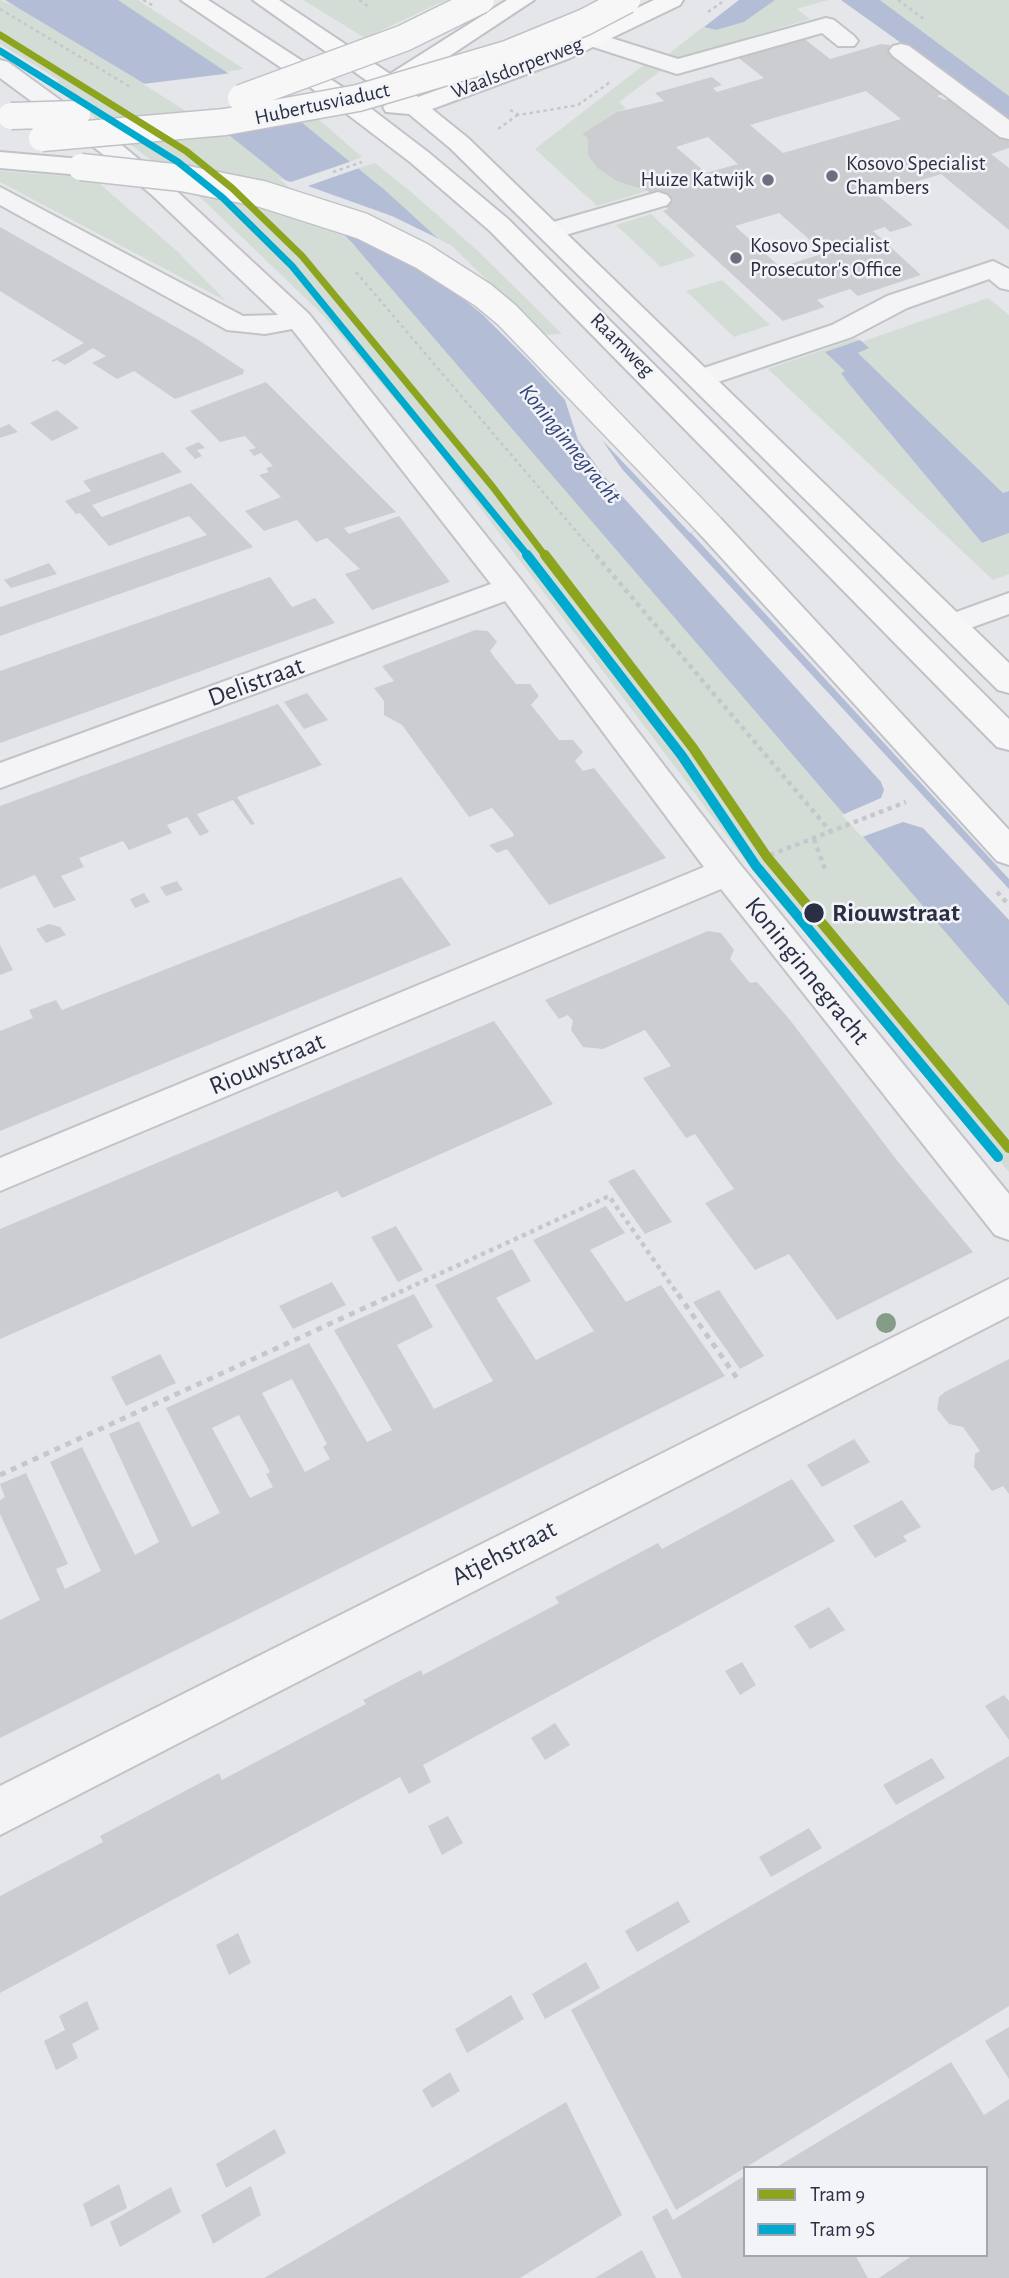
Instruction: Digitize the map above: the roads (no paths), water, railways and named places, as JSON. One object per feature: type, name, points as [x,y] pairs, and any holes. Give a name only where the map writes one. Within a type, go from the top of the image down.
[{"type":"main road","name":"Raamweg","points":[[192,0],[298,66],[355,108],[439,173],[532,256],[1009,739]]},
{"type":"main road","name":"Raamweg","points":[[264,0],[336,46],[389,85],[459,143],[702,378],[1009,682]]},
{"type":"main road","points":[[241,97],[412,35],[481,0]]},
{"type":"main road","name":"Hubertusviaduct","points":[[4,123],[41,138],[214,124],[358,98],[507,54],[585,22],[627,0]]},
{"type":"main road","name":"Waalsdorperweg","points":[[355,108],[415,107],[550,57],[672,0]]},
{"type":"main road","points":[[355,108],[480,28],[533,7]]},
{"type":"main road","name":"Hubertusviaduct","points":[[4,123],[241,97],[413,59],[481,38],[533,7]]},
{"type":"main road","points":[[480,28],[550,57]]},
{"type":"main road","points":[[0,160],[182,178],[272,197],[362,226],[422,256],[483,295],[507,315],[710,526],[1009,852]]},
{"type":"street","points":[[592,39],[677,67],[826,25],[846,41]]},
{"type":"street","points":[[901,51],[1009,132]]},
{"type":"street","name":"Koninginnegracht","points":[[0,67],[131,164],[228,251],[299,320],[511,588],[727,872],[1009,1223]]},
{"type":"street","points":[[0,195],[237,324],[265,326],[299,320]]},
{"type":"street","points":[[552,232],[658,200]]},
{"type":"street","points":[[702,378],[842,331],[897,302],[993,269],[1009,282]]},
{"type":"street","name":"Delistraat","points":[[0,776],[511,588]]},
{"type":"street","points":[[951,625],[1009,603]]},
{"type":"street","name":"Riouwstraat","points":[[0,1175],[727,872]]},
{"type":"street","name":"Atjehstraat","points":[[0,1811],[1009,1296]]},
{"type":"water","points":[[5,0],[118,0],[300,121],[386,191],[470,268],[714,525],[691,533],[1009,879],[1009,1006],[353,244],[299,191],[225,132]]},
{"type":"water","points":[[739,0],[775,0],[744,22],[716,30],[704,27]]},
{"type":"water","points":[[841,0],[880,0],[1009,96],[1009,120]]},
{"type":"water","points":[[860,340],[869,348],[858,353],[1003,493],[1009,491],[1009,533],[982,543],[849,384],[841,373],[845,371],[825,352]]},
{"type":"tram line","name":"9","points":[[0,35],[186,151],[232,188],[302,256],[492,486],[693,748],[767,857],[1009,1148]]},
{"type":"tram line","name":"9S","points":[[0,51],[178,162],[223,198],[292,266],[481,495],[682,756],[756,866],[998,1157]]},
{"type":"place","name":"Kosovo Specialist Chambers","points":[[832,176]]},
{"type":"place","name":"Huize Katwijk","points":[[768,180]]},
{"type":"place","name":"Kosovo Specialist Prosecutor's Office","points":[[736,258]]},
{"type":"place","name":"Riouwstraat","points":[[814,913]]}]
